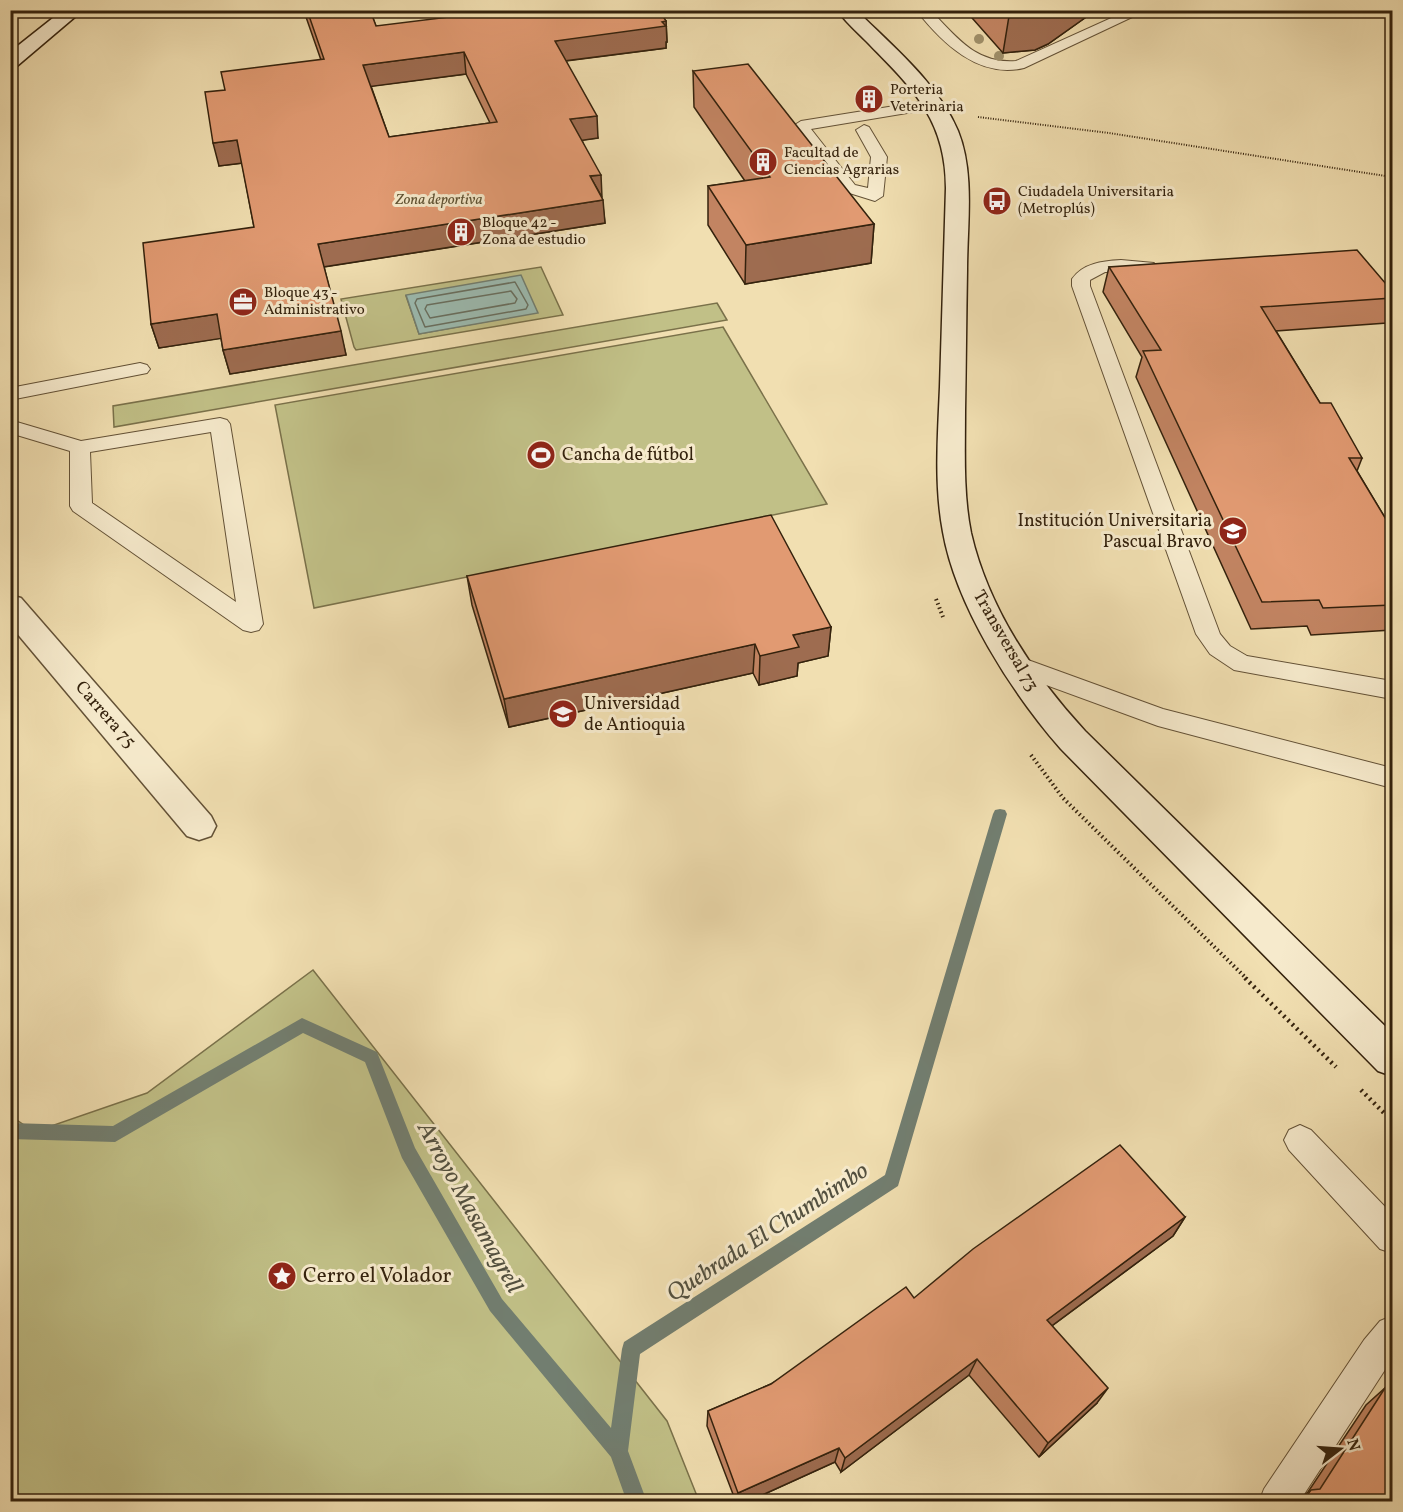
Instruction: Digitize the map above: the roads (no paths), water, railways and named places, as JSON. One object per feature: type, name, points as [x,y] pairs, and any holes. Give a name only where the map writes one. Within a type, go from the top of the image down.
[{"type":"main road","points":[[10,62],[75,10]]},
{"type":"main road","name":"Transversal 73","points":[[845,10],[893,58],[932,105],[947,129],[957,174],[951,460],[957,532],[975,593],[1046,710],[1073,740],[1392,1059]]},
{"type":"main road","name":"Carrera 75","points":[[10,605],[199,826]]},
{"type":"lane","points":[[922,10],[969,55],[985,64],[1002,68],[1019,65],[1141,10]]},
{"type":"lane","points":[[864,130],[879,156],[875,196],[849,188],[801,126],[932,105]]},
{"type":"lane","points":[[1168,267],[1098,268],[1087,272],[1081,279],[1081,286],[1214,646],[1226,656],[1242,664],[1392,690]]},
{"type":"lane","points":[[10,394],[140,369]]},
{"type":"lane","points":[[10,426],[80,447],[220,424],[251,624],[81,506],[80,447]]},
{"type":"lane","points":[[1017,665],[1158,717],[1392,778]]},
{"type":"lane","points":[[1300,1140],[1392,1237]]},
{"type":"lane","points":[[1277,1502],[1376,1352],[1392,1333]]},
{"type":"water","points":[[521,275],[538,313],[419,334],[406,295]]},
{"type":"waterway","name":"Quebrada El Chumbimbo","points":[[618,1451],[631,1349],[892,1180],[1000,814]]},
{"type":"waterway","name":"Arroyo Masamagrell","points":[[10,1131],[115,1134],[302,1025],[371,1057],[408,1152],[496,1305],[618,1451]]},
{"type":"waterway","name":"Quebrada El Chumbimbo","points":[[618,1451],[637,1502]]},
{"type":"place","name":"Porteria Veterinaria","points":[[869,99]]},
{"type":"place","name":"Facultad de Ciencias Agrarias","points":[[763,162]]},
{"type":"place","name":"Ciudadela Universitaria (Metroplús)","points":[[997,201]]},
{"type":"place","name":"Bloque 42 - Zona de estudio","points":[[461,232]]},
{"type":"place","name":"Bloque 43 - Administrativo","points":[[243,302]]},
{"type":"place","name":"Cancha de fútbol","points":[[541,455]]},
{"type":"place","name":"Institución Universitaria Pascual Bravo","points":[[1233,531]]},
{"type":"place","name":"Universidad de Antioquia","points":[[563,714]]},
{"type":"place","name":"Cerro el Volador","points":[[282,1276]]},
{"type":"park label","name":"Zona deportiva","points":[[439,200]]}]
